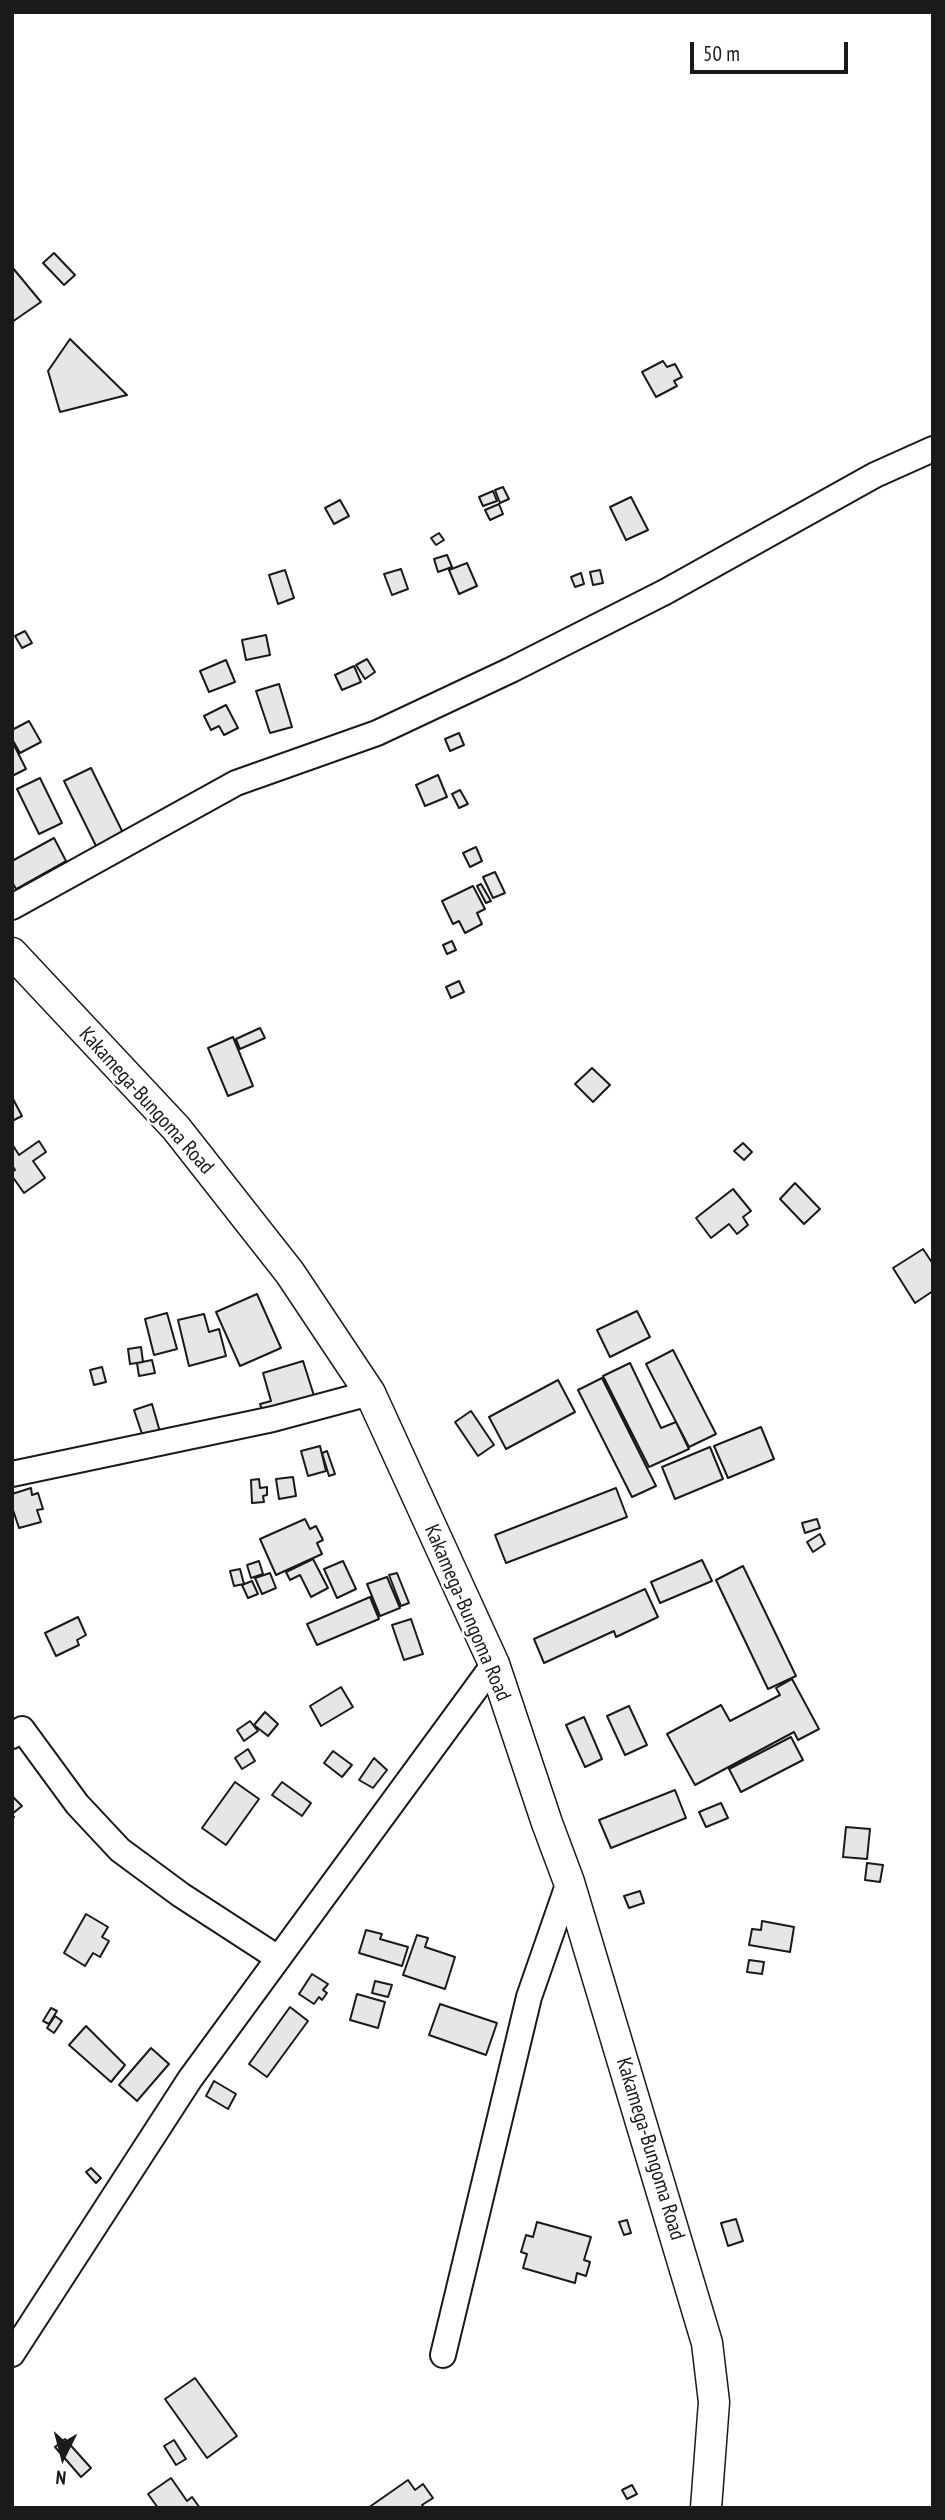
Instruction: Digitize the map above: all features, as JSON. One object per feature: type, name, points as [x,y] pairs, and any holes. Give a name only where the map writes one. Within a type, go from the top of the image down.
[{"type":"main road","name":"Kakamega-Bungoma Road","points":[[12,953],[176,1128],[290,1273],[370,1393],[494,1664],[569,1882],[707,2343],[713,2402],[706,2508]]},
{"type":"street","points":[[12,907],[236,783],[376,733],[511,670],[665,592],[875,475],[933,449]]},
{"type":"street","points":[[12,1474],[273,1419],[370,1393]]},
{"type":"street","points":[[12,2354],[190,2078],[494,1664]]},
{"type":"street","points":[[12,1736],[22,1729],[78,1804],[120,1850],[181,1895],[278,1958]]},
{"type":"street","points":[[443,2355],[529,1997],[569,1882]]},
{"type":"building","points":[[54,253],[75,275],[64,285],[43,263]]},
{"type":"building","points":[[12,267],[41,302],[12,322]]},
{"type":"building","points":[[70,339],[127,395],[60,412],[48,371]]},
{"type":"building","points":[[663,361],[667,367],[675,364],[682,377],[674,381],[677,386],[656,397],[642,372]]},
{"type":"building","points":[[503,487],[509,499],[500,503],[495,490]]},
{"type":"building","points":[[493,491],[497,501],[483,506],[479,497]]},
{"type":"building","points":[[631,497],[648,530],[626,540],[610,507]]},
{"type":"building","points":[[340,500],[349,516],[334,524],[325,508]]},
{"type":"building","points":[[499,504],[503,514],[490,520],[485,510]]},
{"type":"building","points":[[439,533],[444,540],[436,545],[431,538]]},
{"type":"building","points":[[447,555],[452,567],[438,572],[434,559]]},
{"type":"building","points":[[467,563],[477,586],[459,594],[449,570]]},
{"type":"building","points":[[401,569],[408,589],[392,595],[384,574]]},
{"type":"building","points":[[285,570],[294,598],[278,604],[269,575]]},
{"type":"building","points":[[600,570],[603,583],[593,585],[590,572]]},
{"type":"building","points":[[581,573],[584,584],[575,587],[571,577]]},
{"type":"building","points":[[25,631],[32,643],[22,648],[15,636]]},
{"type":"building","points":[[266,635],[270,655],[246,660],[242,640]]},
{"type":"building","points":[[367,659],[375,672],[365,679],[356,665]]},
{"type":"building","points":[[226,660],[235,682],[209,692],[200,671]]},
{"type":"building","points":[[354,666],[361,682],[342,690],[335,675]]},
{"type":"building","points":[[279,684],[292,727],[270,733],[256,691]]},
{"type":"building","points":[[226,705],[238,728],[224,735],[219,726],[211,730],[204,716]]},
{"type":"building","points":[[29,721],[41,742],[20,753],[12,739],[12,730]]},
{"type":"building","points":[[459,733],[464,745],[450,751],[445,739]]},
{"type":"building","points":[[12,741],[26,769],[12,776]]},
{"type":"building","points":[[91,768],[126,839],[99,852],[64,781]]},
{"type":"building","points":[[438,775],[447,797],[425,806],[416,785]]},
{"type":"building","points":[[40,778],[62,823],[39,834],[17,789]]},
{"type":"building","points":[[460,790],[468,804],[459,808],[452,794]]},
{"type":"building","points":[[54,838],[66,861],[16,889],[12,882],[12,861]]},
{"type":"building","points":[[476,847],[482,861],[470,867],[463,853]]},
{"type":"building","points":[[495,872],[505,893],[493,898],[483,877]]},
{"type":"building","points":[[481,884],[491,901],[486,903],[477,886]]},
{"type":"building","points":[[473,886],[485,909],[477,913],[482,924],[465,933],[459,921],[453,924],[442,901]]},
{"type":"building","points":[[452,941],[456,950],[447,954],[443,945]]},
{"type":"building","points":[[459,981],[464,992],[451,998],[446,987]]},
{"type":"building","points":[[260,1028],[265,1038],[240,1049],[236,1039]]},
{"type":"building","points":[[233,1037],[253,1086],[228,1096],[208,1048]]},
{"type":"building","points":[[592,1068],[610,1085],[593,1102],[575,1084]]},
{"type":"building","points":[[12,1097],[22,1116],[12,1121]]},
{"type":"building","points":[[39,1141],[46,1152],[33,1161],[45,1178],[24,1193],[12,1176],[15,1170],[12,1165],[12,1144],[19,1155]]},
{"type":"building","points":[[743,1143],[752,1152],[744,1160],[734,1151]]},
{"type":"building","points":[[795,1183],[820,1209],[804,1224],[780,1199]]},
{"type":"building","points":[[733,1189],[751,1211],[743,1217],[748,1225],[737,1234],[729,1224],[711,1238],[696,1218]]},
{"type":"building","points":[[923,1249],[933,1264],[933,1291],[915,1303],[893,1268]]},
{"type":"building","points":[[257,1294],[281,1348],[240,1366],[216,1312]]},
{"type":"building","points":[[637,1311],[650,1337],[610,1357],[597,1330]]},
{"type":"building","points":[[167,1313],[177,1349],[154,1355],[145,1319]]},
{"type":"building","points":[[204,1314],[209,1332],[219,1329],[226,1356],[189,1366],[178,1320]]},
{"type":"building","points":[[141,1347],[143,1362],[130,1364],[128,1349]]},
{"type":"building","points":[[673,1350],[716,1434],[689,1447],[646,1364]]},
{"type":"building","points":[[152,1360],[155,1373],[139,1376],[137,1363]]},
{"type":"building","points":[[303,1361],[316,1402],[265,1418],[260,1404],[271,1401],[263,1373]]},
{"type":"building","points":[[630,1363],[661,1428],[676,1422],[689,1449],[649,1467],[603,1376]]},
{"type":"building","points":[[102,1367],[106,1382],[94,1385],[90,1370]]},
{"type":"building","points":[[602,1378],[656,1486],[632,1497],[578,1390]]},
{"type":"building","points":[[558,1380],[575,1412],[506,1449],[489,1417]]},
{"type":"building","points":[[152,1404],[160,1432],[143,1437],[134,1410]]},
{"type":"building","points":[[471,1411],[494,1445],[478,1456],[455,1422]]},
{"type":"building","points":[[761,1427],[774,1459],[728,1478],[714,1446]]},
{"type":"building","points":[[320,1446],[326,1471],[308,1476],[301,1451]]},
{"type":"building","points":[[710,1447],[723,1479],[675,1499],[662,1467]]},
{"type":"building","points":[[327,1451],[335,1474],[329,1476],[322,1453]]},
{"type":"building","points":[[293,1477],[296,1496],[279,1499],[276,1479]]},
{"type":"building","points":[[259,1479],[260,1488],[267,1487],[267,1495],[263,1496],[264,1502],[252,1503],[251,1480]]},
{"type":"building","points":[[31,1488],[32,1495],[38,1493],[43,1509],[37,1510],[41,1522],[19,1528],[12,1507],[12,1494]]},
{"type":"building","points":[[616,1488],[627,1517],[506,1563],[495,1535]]},
{"type":"building","points":[[305,1519],[310,1529],[316,1526],[323,1540],[317,1543],[322,1554],[276,1575],[260,1539]]},
{"type":"building","points":[[817,1519],[820,1528],[805,1533],[802,1523]]},
{"type":"building","points":[[820,1534],[825,1544],[813,1552],[807,1542]]},
{"type":"building","points":[[313,1559],[328,1588],[311,1597],[300,1575],[290,1580],[286,1572]]},
{"type":"building","points":[[702,1560],[712,1581],[660,1603],[651,1582]]},
{"type":"building","points":[[259,1561],[263,1574],[251,1578],[247,1565]]},
{"type":"building","points":[[343,1561],[356,1589],[337,1598],[324,1569]]},
{"type":"building","points":[[743,1566],[796,1676],[768,1689],[716,1580]]},
{"type":"building","points":[[240,1569],[244,1584],[234,1586],[230,1571]]},
{"type":"building","points":[[270,1573],[276,1588],[262,1594],[255,1578]]},
{"type":"building","points":[[397,1573],[409,1603],[401,1606],[389,1575]]},
{"type":"building","points":[[387,1577],[400,1608],[380,1616],[367,1584]]},
{"type":"building","points":[[252,1581],[258,1594],[248,1598],[242,1585]]},
{"type":"building","points":[[645,1589],[658,1617],[616,1637],[614,1631],[544,1663],[534,1639]]},
{"type":"building","points":[[370,1597],[379,1619],[317,1645],[307,1624]]},
{"type":"building","points":[[78,1617],[86,1635],[77,1640],[79,1645],[56,1656],[45,1633]]},
{"type":"building","points":[[411,1619],[423,1654],[404,1660],[392,1625]]},
{"type":"building","points":[[792,1679],[819,1729],[798,1740],[794,1732],[695,1785],[667,1734],[721,1705],[730,1721],[780,1695],[776,1688]]},
{"type":"building","points":[[341,1687],[353,1707],[321,1726],[310,1706]]},
{"type":"building","points":[[629,1706],[647,1745],[625,1755],[607,1716]]},
{"type":"building","points":[[265,1712],[278,1724],[268,1736],[254,1725]]},
{"type":"building","points":[[584,1717],[602,1759],[585,1767],[566,1725]]},
{"type":"building","points":[[250,1721],[258,1731],[244,1741],[237,1730]]},
{"type":"building","points":[[791,1737],[803,1760],[741,1792],[729,1769]]},
{"type":"building","points":[[248,1749],[255,1761],[242,1769],[235,1758]]},
{"type":"building","points":[[333,1751],[352,1765],[342,1777],[324,1763]]},
{"type":"building","points":[[374,1758],[387,1770],[373,1788],[359,1780]]},
{"type":"building","points":[[235,1782],[259,1799],[226,1845],[202,1828]]},
{"type":"building","points":[[282,1782],[311,1803],[302,1816],[272,1795]]},
{"type":"building","points":[[675,1790],[686,1818],[611,1848],[599,1820]]},
{"type":"building","points":[[12,1796],[22,1806],[12,1814]]},
{"type":"building","points":[[721,1803],[728,1818],[706,1827],[699,1812]]},
{"type":"building","points":[[846,1827],[870,1829],[867,1859],[843,1857]]},
{"type":"building","points":[[867,1863],[883,1865],[880,1882],[865,1880]]},
{"type":"building","points":[[640,1891],[644,1903],[629,1908],[624,1896]]},
{"type":"building","points":[[86,1914],[108,1927],[102,1937],[109,1941],[100,1957],[93,1953],[85,1966],[64,1953]]},
{"type":"building","points":[[762,1921],[794,1927],[790,1952],[749,1945],[752,1929],[761,1930]]},
{"type":"building","points":[[366,1930],[382,1934],[380,1939],[408,1947],[402,1966],[359,1953]]},
{"type":"building","points":[[417,1935],[428,1938],[425,1947],[455,1957],[445,1989],[403,1975]]},
{"type":"building","points":[[749,1960],[764,1962],[762,1974],[747,1972]]},
{"type":"building","points":[[312,1974],[328,1984],[323,1990],[327,1993],[322,2000],[319,1997],[314,2004],[299,1994]]},
{"type":"building","points":[[375,1981],[392,1985],[388,1997],[372,1993]]},
{"type":"building","points":[[357,1994],[385,2002],[378,2028],[350,2020]]},
{"type":"building","points":[[440,2004],[497,2023],[486,2055],[429,2035]]},
{"type":"building","points":[[290,2007],[308,2021],[267,2077],[249,2064]]},
{"type":"building","points":[[51,2008],[57,2011],[49,2024],[43,2021]]},
{"type":"building","points":[[55,2016],[62,2021],[54,2033],[47,2028]]},
{"type":"building","points":[[86,2026],[125,2065],[111,2082],[69,2045]]},
{"type":"building","points":[[151,2048],[169,2064],[137,2101],[119,2085]]},
{"type":"building","points":[[214,2081],[236,2094],[228,2109],[206,2096]]},
{"type":"building","points":[[91,2168],[101,2178],[96,2183],[86,2172]]},
{"type":"building","points":[[736,2219],[743,2241],[728,2246],[721,2223]]},
{"type":"building","points":[[627,2220],[631,2233],[624,2235],[619,2222]]},
{"type":"building","points":[[537,2222],[591,2237],[584,2260],[590,2262],[586,2276],[577,2273],[575,2283],[523,2268],[527,2254],[521,2252],[526,2235],[533,2237]]},
{"type":"building","points":[[195,2378],[237,2436],[207,2458],[165,2399]]},
{"type":"building","points":[[65,2439],[91,2468],[81,2477],[55,2447]]},
{"type":"building","points":[[174,2440],[186,2459],[176,2465],[164,2446]]},
{"type":"building","points":[[171,2478],[187,2501],[192,2497],[200,2508],[158,2508],[148,2494]]},
{"type":"building","points":[[408,2480],[415,2490],[423,2484],[433,2498],[422,2505],[424,2508],[368,2508]]},
{"type":"building","points":[[632,2485],[637,2494],[627,2499],[622,2490]]}]
